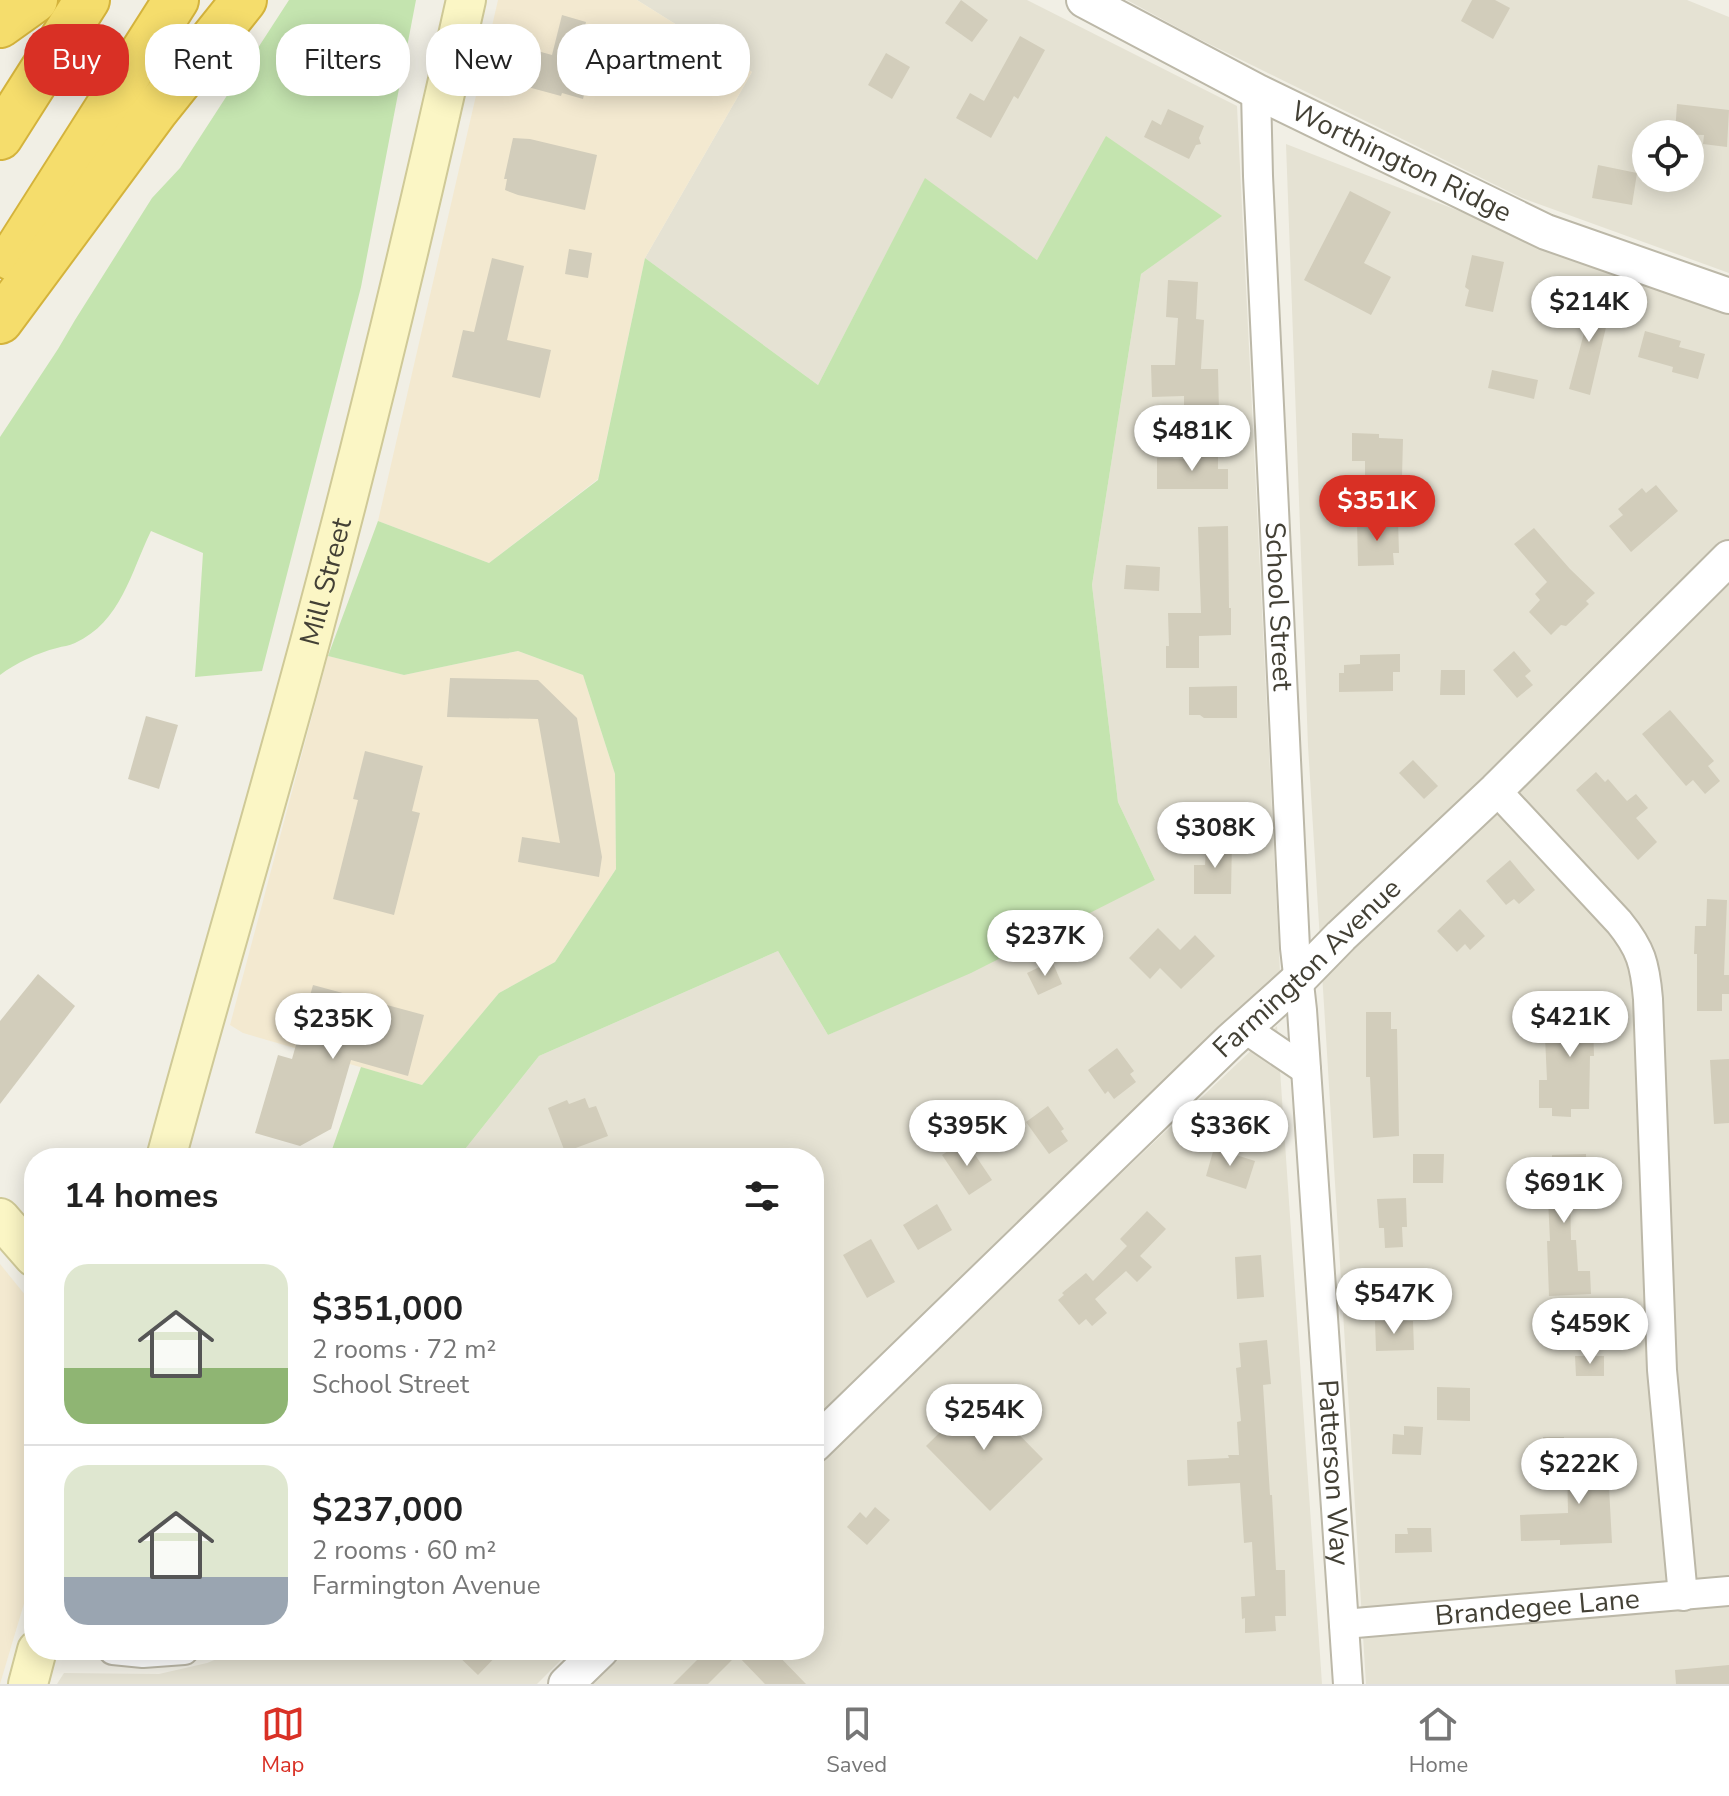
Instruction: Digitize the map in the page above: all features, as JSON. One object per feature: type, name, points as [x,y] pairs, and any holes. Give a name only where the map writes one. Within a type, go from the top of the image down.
[{"type":"highway","points":[[0,25],[35,0]]},
{"type":"highway","points":[[0,137],[87,0]]},
{"type":"highway","points":[[0,277],[176,0]]},
{"type":"highway","points":[[0,321],[156,110],[244,0]]},
{"type":"main road","name":"Mill Street","points":[[169,1148],[343,518],[399,294],[466,0]]},
{"type":"main road","points":[[0,1218],[24,1246]]},
{"type":"main road","points":[[28,1684],[34,1660]]},
{"type":"street","name":"Worthington Ridge","points":[[1084,0],[1256,91],[1546,232],[1729,296]]},
{"type":"street","name":"School Street","points":[[1256,91],[1294,934],[1299,979]]},
{"type":"street","name":"Farmington Avenue","points":[[824,1435],[1244,1028],[1496,790],[1729,558]]},
{"type":"street","points":[[1496,790],[1619,922],[1632,937],[1641,955],[1648,999],[1662,1370],[1683,1596]]},
{"type":"street","name":"Patterson Way","points":[[1299,979],[1348,1684]]},
{"type":"street","points":[[1244,1028],[1306,1070]]},
{"type":"street","name":"Brandegee Lane","points":[[1344,1624],[1729,1591]]},
{"type":"street","points":[[566,1684],[591,1660]]},
{"type":"shaded area","points":[[498,0],[637,0],[675,24],[557,24],[557,96],[738,96],[645,258],[598,479],[489,563],[378,521],[476,96],[541,96],[541,24],[492,24]]},
{"type":"shaded area","points":[[637,0],[1027,0],[1237,106],[1280,972],[824,1411],[824,1148],[466,1148],[539,1056],[778,951],[828,1035],[1155,880],[1118,802],[1092,585],[1141,274],[1221,216],[1037,260],[925,179],[818,385],[645,258],[738,96],[750,96],[750,24],[675,24]]},
{"type":"shaded area","points":[[1127,0],[1687,0],[1729,17],[1729,273],[1522,198],[1193,36]]},
{"type":"shaded area","points":[[1286,144],[1729,315],[1729,1684],[1366,1684],[1308,746]]},
{"type":"shaded area","points":[[518,651],[583,675],[615,774],[616,869],[555,962],[499,993],[422,1085],[243,1033],[230,1025],[328,656],[404,675]]},
{"type":"shaded area","points":[[1277,1026],[1322,1684],[589,1684],[614,1660],[824,1660],[824,1455]]},
{"type":"shaded area","points":[[0,1264],[24,1294],[24,1604],[0,1684]]},
{"type":"shaded area","points":[[214,1660],[561,1660],[537,1684],[57,1684],[64,1673],[159,1674]]},
{"type":"green space","points":[[289,0],[416,0],[410,31],[410,24],[276,24],[276,96],[398,96],[361,287],[262,671],[195,677],[203,553],[151,531],[123,594],[91,634],[75,643],[34,656],[0,675],[0,437],[152,198],[180,168],[227,96],[260,96],[260,45]]},
{"type":"green space","points":[[1106,136],[1222,216],[1141,274],[1092,585],[1118,802],[1155,880],[971,973],[828,1035],[778,951],[539,1056],[466,1148],[333,1148],[361,1067],[422,1085],[499,993],[555,962],[616,869],[615,774],[583,675],[518,651],[404,675],[328,656],[378,521],[489,563],[598,480],[645,258],[818,385],[925,178],[1037,260]]},
{"type":"building","points":[[961,0],[988,20],[972,42],[945,23]]},
{"type":"building","points":[[1472,0],[1495,0],[1510,8],[1493,39],[1461,21]]},
{"type":"building","points":[[562,15],[586,22],[585,24],[560,24]]},
{"type":"building","points":[[557,35],[557,95],[541,91],[541,52],[552,55]]},
{"type":"building","points":[[1020,36],[1045,50],[1018,99],[1014,96],[991,138],[956,118],[970,93],[984,101]]},
{"type":"building","points":[[886,53],[910,67],[892,99],[868,85]]},
{"type":"building","points":[[1677,104],[1729,110],[1727,147],[1704,144],[1704,120],[1676,120]]},
{"type":"building","points":[[1168,109],[1204,126],[1199,138],[1201,144],[1196,145],[1189,159],[1144,137],[1152,120],[1161,125]]},
{"type":"building","points":[[513,138],[597,155],[585,210],[505,190],[507,179],[504,179]]},
{"type":"building","points":[[1598,165],[1632,172],[1632,205],[1592,198]]},
{"type":"building","points":[[1350,191],[1391,212],[1364,263],[1391,277],[1371,315],[1304,280]]},
{"type":"building","points":[[569,249],[592,253],[588,278],[565,274]]},
{"type":"building","points":[[1472,255],[1504,262],[1493,312],[1465,306],[1469,290],[1465,287]]},
{"type":"building","points":[[492,258],[524,266],[507,340],[551,350],[540,398],[452,377],[463,330],[474,332]]},
{"type":"building","points":[[1168,280],[1198,282],[1196,319],[1204,320],[1201,369],[1218,369],[1219,412],[1184,413],[1184,396],[1152,397],[1151,365],[1175,365],[1178,318],[1166,317]]},
{"type":"building","points":[[1579,298],[1611,306],[1590,395],[1569,389],[1587,322],[1574,319]]},
{"type":"building","points":[[1645,331],[1681,341],[1679,347],[1705,354],[1698,379],[1672,372],[1673,367],[1638,357]]},
{"type":"building","points":[[1492,370],[1538,380],[1534,399],[1488,388]]},
{"type":"building","points":[[1352,433],[1403,439],[1402,477],[1365,477],[1365,461],[1352,461]]},
{"type":"building","points":[[1191,453],[1218,454],[1218,469],[1228,469],[1228,489],[1157,489],[1157,458],[1191,459]]},
{"type":"building","points":[[1656,485],[1678,511],[1631,552],[1609,526],[1623,515],[1618,509],[1642,488],[1646,493]]},
{"type":"building","points":[[1398,520],[1399,553],[1393,553],[1394,565],[1358,566],[1357,522]]},
{"type":"building","points":[[1228,526],[1231,635],[1199,636],[1199,668],[1166,668],[1168,613],[1201,613],[1198,527]]},
{"type":"building","points":[[1534,528],[1595,593],[1586,601],[1589,604],[1566,626],[1561,625],[1551,635],[1529,612],[1540,600],[1535,594],[1547,582],[1514,544]]},
{"type":"building","points":[[1126,565],[1160,567],[1159,591],[1124,589]]},
{"type":"building","points":[[1514,651],[1531,671],[1525,676],[1533,685],[1517,698],[1493,670]]},
{"type":"building","points":[[1400,654],[1400,672],[1393,672],[1393,691],[1339,692],[1339,673],[1344,673],[1344,665],[1360,664],[1360,655]]},
{"type":"building","points":[[1441,670],[1465,670],[1465,695],[1440,695]]},
{"type":"building","points":[[450,678],[538,680],[577,718],[602,857],[599,877],[518,862],[522,837],[560,843],[538,719],[447,717]]},
{"type":"building","points":[[1237,686],[1237,718],[1189,715],[1189,687]]},
{"type":"building","points":[[1670,710],[1714,761],[1708,766],[1720,781],[1705,794],[1693,780],[1686,786],[1642,734]]},
{"type":"building","points":[[146,716],[178,725],[159,789],[128,779]]},
{"type":"building","points":[[365,751],[423,766],[412,811],[420,813],[394,915],[333,899],[358,800],[353,799]]},
{"type":"building","points":[[1413,760],[1438,786],[1424,799],[1399,773]]},
{"type":"building","points":[[1596,772],[1605,782],[1608,779],[1627,801],[1636,794],[1648,808],[1636,818],[1657,842],[1638,860],[1576,790]]},
{"type":"building","points":[[1212,840],[1232,840],[1231,894],[1194,894],[1194,865],[1205,865],[1206,847],[1212,848]]},
{"type":"building","points":[[1510,860],[1535,890],[1519,904],[1514,899],[1506,905],[1486,881]]},
{"type":"building","points":[[1707,899],[1727,900],[1724,975],[1729,975],[1729,994],[1722,994],[1722,1011],[1697,1011],[1695,926],[1706,926]]},
{"type":"building","points":[[1460,909],[1485,936],[1470,950],[1465,944],[1457,952],[1437,931]]},
{"type":"building","points":[[1158,928],[1180,950],[1195,935],[1215,956],[1181,989],[1160,968],[1150,979],[1129,958]]},
{"type":"building","points":[[1052,961],[1062,984],[1038,995],[1027,973]]},
{"type":"building","points":[[38,974],[75,1006],[0,1104],[0,1021]]},
{"type":"building","points":[[313,985],[424,1015],[408,1076],[351,1060],[331,1129],[300,1146],[255,1133],[278,1055],[292,1059]]},
{"type":"building","points":[[1568,991],[1592,991],[1594,1056],[1590,1056],[1589,1109],[1571,1109],[1571,1117],[1552,1116],[1552,1108],[1539,1108],[1539,1080],[1547,1080],[1545,1037],[1562,1037],[1561,1016],[1569,1015]]},
{"type":"building","points":[[1366,1012],[1391,1012],[1391,1029],[1397,1029],[1399,1136],[1373,1138],[1370,1077],[1366,1077]]},
{"type":"building","points":[[1117,1048],[1134,1071],[1130,1074],[1136,1082],[1114,1099],[1108,1091],[1105,1094],[1088,1070]]},
{"type":"building","points":[[1729,1059],[1729,1123],[1714,1124],[1710,1060]]},
{"type":"building","points":[[585,1098],[589,1108],[596,1106],[608,1136],[576,1148],[563,1148],[548,1108],[567,1100],[569,1104]]},
{"type":"building","points":[[1048,1106],[1064,1129],[1061,1131],[1068,1141],[1049,1154],[1026,1122]]},
{"type":"building","points":[[965,1140],[992,1180],[969,1195],[942,1155]]},
{"type":"building","points":[[1214,1148],[1255,1161],[1246,1189],[1206,1176]]},
{"type":"building","points":[[1413,1154],[1444,1154],[1443,1183],[1413,1183]]},
{"type":"building","points":[[1586,1154],[1587,1192],[1570,1192],[1571,1240],[1576,1240],[1578,1271],[1590,1271],[1591,1294],[1549,1296],[1548,1198],[1540,1198],[1539,1178],[1552,1178],[1552,1155]]},
{"type":"building","points":[[1406,1198],[1407,1227],[1402,1227],[1403,1247],[1385,1248],[1384,1228],[1379,1228],[1377,1199]]},
{"type":"building","points":[[937,1204],[952,1230],[918,1250],[903,1225]]},
{"type":"building","points":[[1147,1211],[1166,1229],[1140,1256],[1152,1267],[1137,1282],[1126,1271],[1095,1299],[1107,1313],[1092,1326],[1086,1319],[1079,1325],[1058,1300],[1064,1295],[1062,1293],[1086,1273],[1093,1281],[1127,1246],[1120,1239]]},
{"type":"building","points":[[871,1239],[895,1282],[867,1298],[843,1255]]},
{"type":"building","points":[[1261,1255],[1264,1297],[1237,1299],[1235,1257]]},
{"type":"building","points":[[1431,1292],[1432,1318],[1403,1319],[1402,1293]]},
{"type":"building","points":[[1375,1321],[1413,1321],[1414,1350],[1376,1351]]},
{"type":"building","points":[[1267,1340],[1271,1384],[1263,1385],[1270,1495],[1276,1570],[1285,1570],[1286,1616],[1275,1616],[1276,1631],[1245,1633],[1241,1597],[1255,1596],[1252,1542],[1244,1543],[1240,1483],[1188,1486],[1187,1460],[1239,1455],[1237,1422],[1241,1421],[1236,1368],[1241,1367],[1239,1343]]},
{"type":"building","points":[[1575,1356],[1604,1356],[1604,1376],[1576,1376]]},
{"type":"building","points":[[1437,1387],[1470,1388],[1470,1421],[1437,1420]]},
{"type":"building","points":[[979,1394],[1043,1459],[990,1511],[926,1446]]},
{"type":"building","points":[[1404,1426],[1423,1427],[1421,1455],[1392,1454],[1393,1434],[1404,1435]]},
{"type":"building","points":[[1543,1437],[1564,1437],[1564,1468],[1544,1468]]},
{"type":"building","points":[[1617,1455],[1618,1477],[1610,1477],[1609,1487],[1612,1543],[1560,1545],[1560,1540],[1521,1541],[1520,1515],[1568,1513],[1567,1456]]},
{"type":"building","points":[[875,1507],[890,1520],[867,1545],[847,1527],[860,1512],[866,1518]]},
{"type":"building","points":[[1407,1528],[1431,1528],[1432,1552],[1395,1553],[1395,1534],[1408,1534]]},
{"type":"building","points":[[462,1660],[492,1660],[478,1675]]},
{"type":"building","points":[[697,1660],[732,1660],[708,1684],[673,1684]]},
{"type":"building","points":[[742,1660],[783,1660],[806,1684],[765,1684]]},
{"type":"building","points":[[1729,1665],[1729,1684],[1676,1684],[1675,1670]]}]
